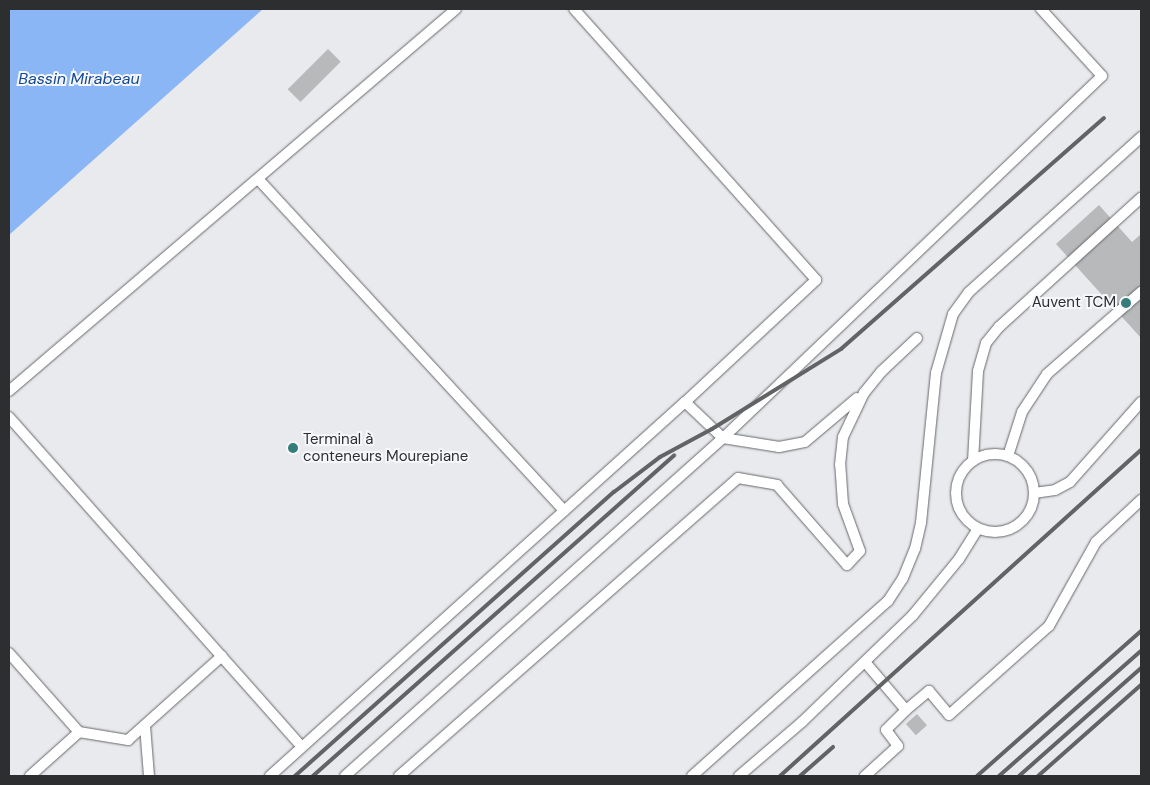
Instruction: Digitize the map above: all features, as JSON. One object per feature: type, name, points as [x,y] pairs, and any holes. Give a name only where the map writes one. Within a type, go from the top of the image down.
[{"type":"lane","points":[[9,391],[259,180],[456,9]]},
{"type":"lane","points":[[270,776],[564,512],[816,280],[574,9]]},
{"type":"lane","points":[[345,776],[723,438],[1102,76],[1041,9]]},
{"type":"lane","points":[[692,776],[888,601],[903,578],[915,549],[936,373],[953,314],[969,292],[1141,137]]},
{"type":"lane","points":[[259,180],[564,512]]},
{"type":"lane","points":[[973,460],[990,454],[1008,456],[1027,470],[1034,493],[1031,506],[1015,526],[990,531],[978,528],[967,520],[956,496],[958,482],[973,460],[978,371],[986,343],[1006,321],[1141,198]]},
{"type":"lane","points":[[1008,456],[1022,412],[1047,374],[1141,292]]},
{"type":"lane","points":[[685,402],[723,438],[762,446],[805,442],[864,393],[882,371],[917,338]]},
{"type":"lane","points":[[399,776],[738,478],[778,485],[847,565],[860,551],[843,504],[840,465],[843,437],[864,393]]},
{"type":"lane","points":[[1034,493],[1055,490],[1070,482],[1141,402]]},
{"type":"lane","points":[[9,417],[302,747]]},
{"type":"lane","points":[[865,776],[898,746],[886,730],[929,691],[949,715],[1049,626],[1096,542],[1141,500]]},
{"type":"lane","points":[[739,776],[865,662],[931,595],[978,528]]},
{"type":"lane","points":[[9,653],[79,732],[128,740],[222,656]]},
{"type":"lane","points":[[865,662],[906,710]]},
{"type":"lane","points":[[145,726],[149,776]]},
{"type":"lane","points":[[30,776],[79,732]]},
{"type":"water","name":"Bassin Mirabeau","points":[[9,9],[263,9],[9,235]]},
{"type":"building","points":[[328,49],[341,62],[300,102],[288,89]]},
{"type":"building","name":"Auvent TCM","points":[[1099,205],[1132,242],[1141,234],[1141,338],[1056,244]]},
{"type":"building","points":[[917,714],[927,725],[916,735],[906,724]]},
{"type":"railway","points":[[295,776],[614,492],[660,457],[712,429],[841,349],[1104,118]]},
{"type":"railway","points":[[780,776],[1141,450]]},
{"type":"railway","points":[[313,776],[674,455]]},
{"type":"railway","points":[[977,776],[1141,631]]},
{"type":"railway","points":[[999,776],[1141,651]]},
{"type":"railway","points":[[1019,776],[1141,668]]},
{"type":"railway","points":[[1038,776],[1141,685]]},
{"type":"railway","points":[[800,776],[833,747]]},
{"type":"place","name":"Auvent TCM","points":[[1126,303]]},
{"type":"place","name":"Terminal à conteneurs Mourepiane","points":[[293,448]]}]
